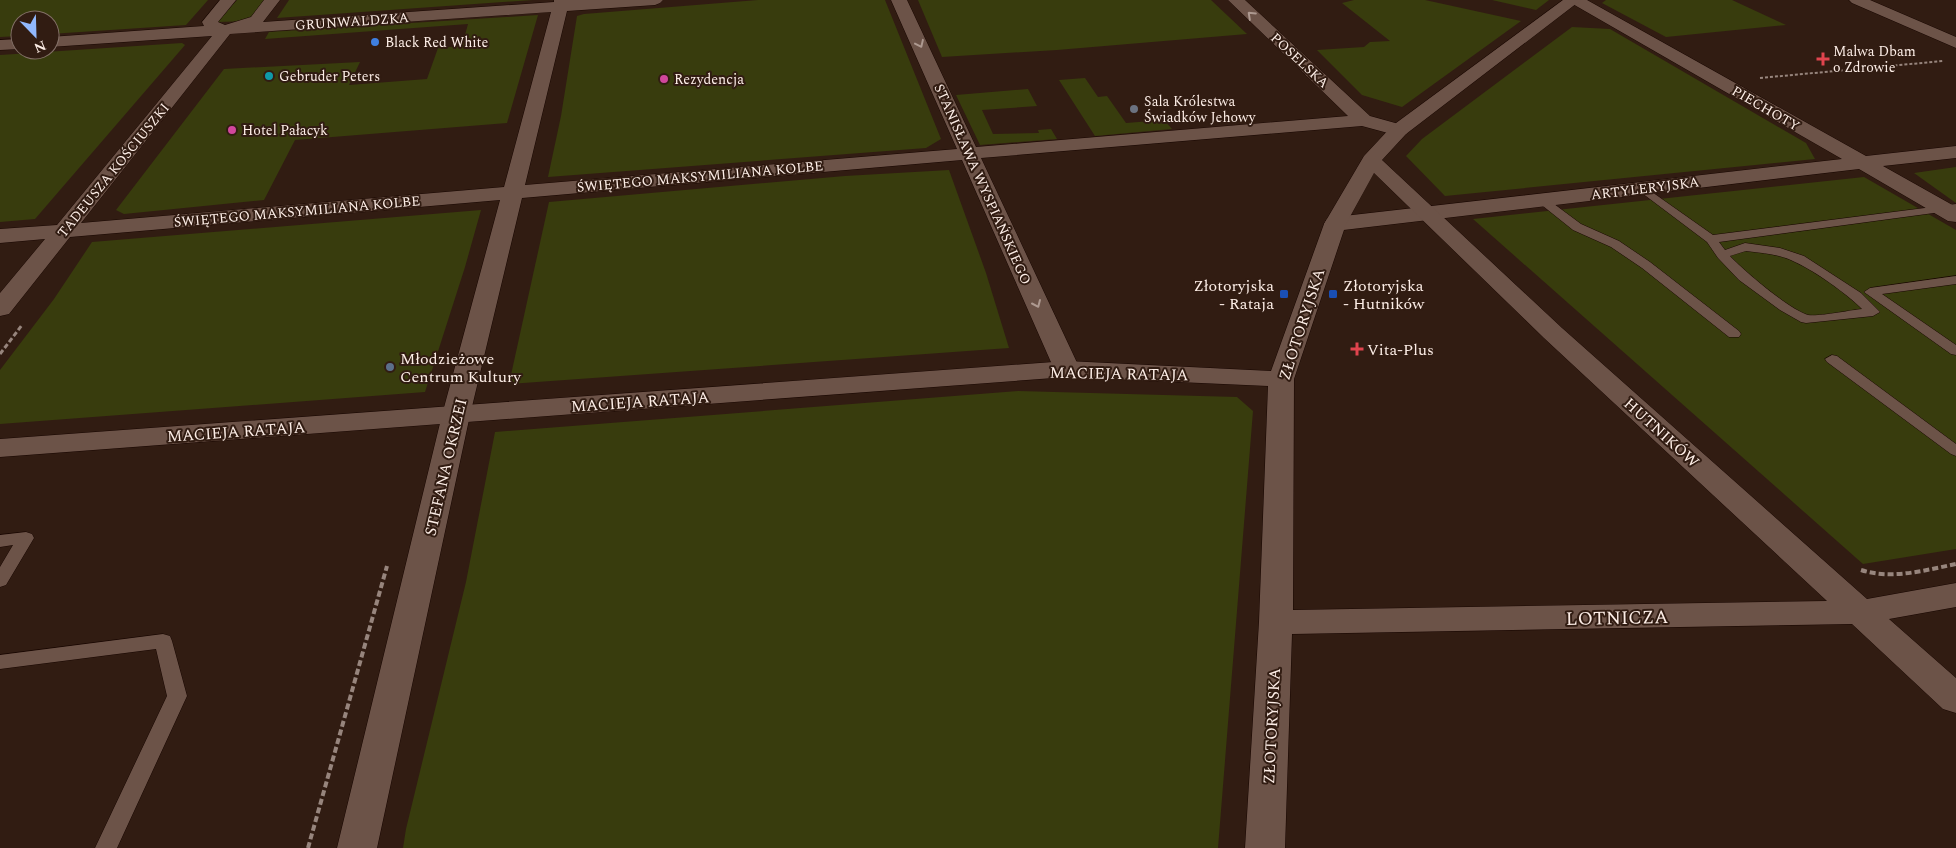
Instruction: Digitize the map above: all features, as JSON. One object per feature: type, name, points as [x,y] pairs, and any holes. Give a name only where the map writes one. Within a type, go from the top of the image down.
[{"type":"street","points":[[228,0],[210,22],[210,24],[224,31],[257,20],[272,0]]},
{"type":"street","name":"GRUNWALDZKA","points":[[60,41],[224,31],[560,3],[655,0]]},
{"type":"street","name":"STANISŁAWA WYSPIAŃSKIEGO","points":[[899,0],[1067,369]]},
{"type":"street","name":"POSELSKA","points":[[1236,0],[1363,120]]},
{"type":"street","name":"ZŁOTORYJSKA","points":[[1265,848],[1276,622],[1281,378],[1334,224],[1371,160],[1399,130],[1575,0]]},
{"type":"street","name":"PIECHOTY","points":[[1575,0],[1862,163],[1951,210]]},
{"type":"street","points":[[1857,0],[1956,43]]},
{"type":"street","name":"STEFANA OKRZEI","points":[[358,848],[456,415],[514,193],[560,3]]},
{"type":"street","name":"TADEUSZA KOŚCIUSZKI","points":[[0,309],[224,31]]},
{"type":"street","name":"ŚWIĘTEGO MAKSYMILIANA KOLBE","points":[[0,236],[1363,120],[1399,130]]},
{"type":"street","name":"ARTYLERYJSKA","points":[[1334,224],[1956,152]]},
{"type":"street","name":"HUTNIKÓW","points":[[1371,160],[1429,213],[1553,333],[1956,699]]},
{"type":"street","name":"MACIEJA RATAJA","points":[[0,448],[1067,369],[1281,378]]},
{"type":"street","name":"LOTNICZA","points":[[1276,622],[1862,612],[1956,595]]},
{"type":"lane","points":[[1642,188],[1711,239],[1722,256],[1743,276],[1785,307],[1806,319],[1873,312],[1856,296],[1800,259],[1780,252],[1745,248],[1722,256]]},
{"type":"lane","points":[[1542,200],[1576,227],[1615,244],[1646,265],[1734,334]]},
{"type":"lane","points":[[1711,239],[1951,210]]},
{"type":"lane","points":[[1956,280],[1870,292],[1956,351]]},
{"type":"lane","points":[[1832,360],[1956,451]]},
{"type":"lane","points":[[0,541],[26,538],[0,581]]},
{"type":"lane","points":[[0,662],[163,641],[177,696],[106,848]]},
{"type":"path","points":[[1751,78],[1946,60]]},
{"type":"path","points":[[308,848],[388,563]]},
{"type":"green space","points":[[0,0],[208,0],[186,25],[60,33],[60,10],[10,10],[10,36],[0,37]]},
{"type":"green space","points":[[237,0],[265,0],[250,21],[218,22]]},
{"type":"green space","points":[[289,0],[533,0],[277,18]]},
{"type":"green space","points":[[758,0],[885,0],[941,139],[926,148],[548,177],[561,116],[577,16]]},
{"type":"green space","points":[[918,0],[1211,0],[1247,34],[1057,50],[942,57]]},
{"type":"green space","points":[[1354,0],[1425,0],[1521,21],[1402,107],[1362,95],[1317,50],[1364,47],[1370,42],[1390,41],[1342,3]]},
{"type":"green space","points":[[1492,0],[1549,0],[1536,10]]},
{"type":"green space","points":[[1606,0],[1732,0],[1786,25],[1666,37],[1602,3]]},
{"type":"green space","points":[[538,15],[507,123],[295,140],[264,200],[124,214],[116,210],[224,69],[360,62],[349,85],[427,79],[438,48],[462,46],[468,24],[265,39],[269,32]]},
{"type":"green space","points":[[1572,27],[1610,29],[1806,143],[1815,159],[1445,196],[1406,156],[1422,139]]},
{"type":"green space","points":[[182,43],[185,45],[35,219],[0,222],[0,55],[10,54],[10,60],[60,60],[60,51]]},
{"type":"green space","points":[[1085,78],[1098,97],[1107,96],[1126,123],[1164,120],[1172,129],[1095,136],[1059,80]]},
{"type":"green space","points":[[1028,89],[1037,106],[982,110],[993,134],[1039,133],[1038,130],[1051,129],[1057,139],[980,145],[956,95]]},
{"type":"green space","points":[[1956,167],[1956,203],[1914,173]]},
{"type":"green space","points":[[949,170],[986,273],[1009,348],[509,384],[549,202],[845,176]]},
{"type":"green space","points":[[1864,177],[1956,230],[1956,549],[1863,564],[1473,219]]},
{"type":"green space","points":[[481,210],[425,392],[0,424],[0,370],[54,299],[92,242]]},
{"type":"green space","points":[[1018,391],[1237,397],[1253,411],[1218,848],[403,848],[466,582],[495,432]]},
{"type":"place","name":"Black Red White","points":[[375,42]]},
{"type":"place","name":"Malwa Dbam o Zdrowie","points":[[1823,59]]},
{"type":"place","name":"Gebruder Peters","points":[[269,76]]},
{"type":"place","name":"Rezydencja","points":[[664,79]]},
{"type":"place","name":"Sala Królestwa Świadków Jehowy","points":[[1134,109]]},
{"type":"place","name":"Hotel Pałacyk","points":[[232,130]]},
{"type":"place","name":"Złotoryjska - Rataja","points":[[1284,294]]},
{"type":"place","name":"Złotoryjska - Hutników","points":[[1333,294]]},
{"type":"place","name":"Vita-Plus","points":[[1357,349]]},
{"type":"place","name":"Młodzieżowe Centrum Kultury","points":[[390,367]]}]
